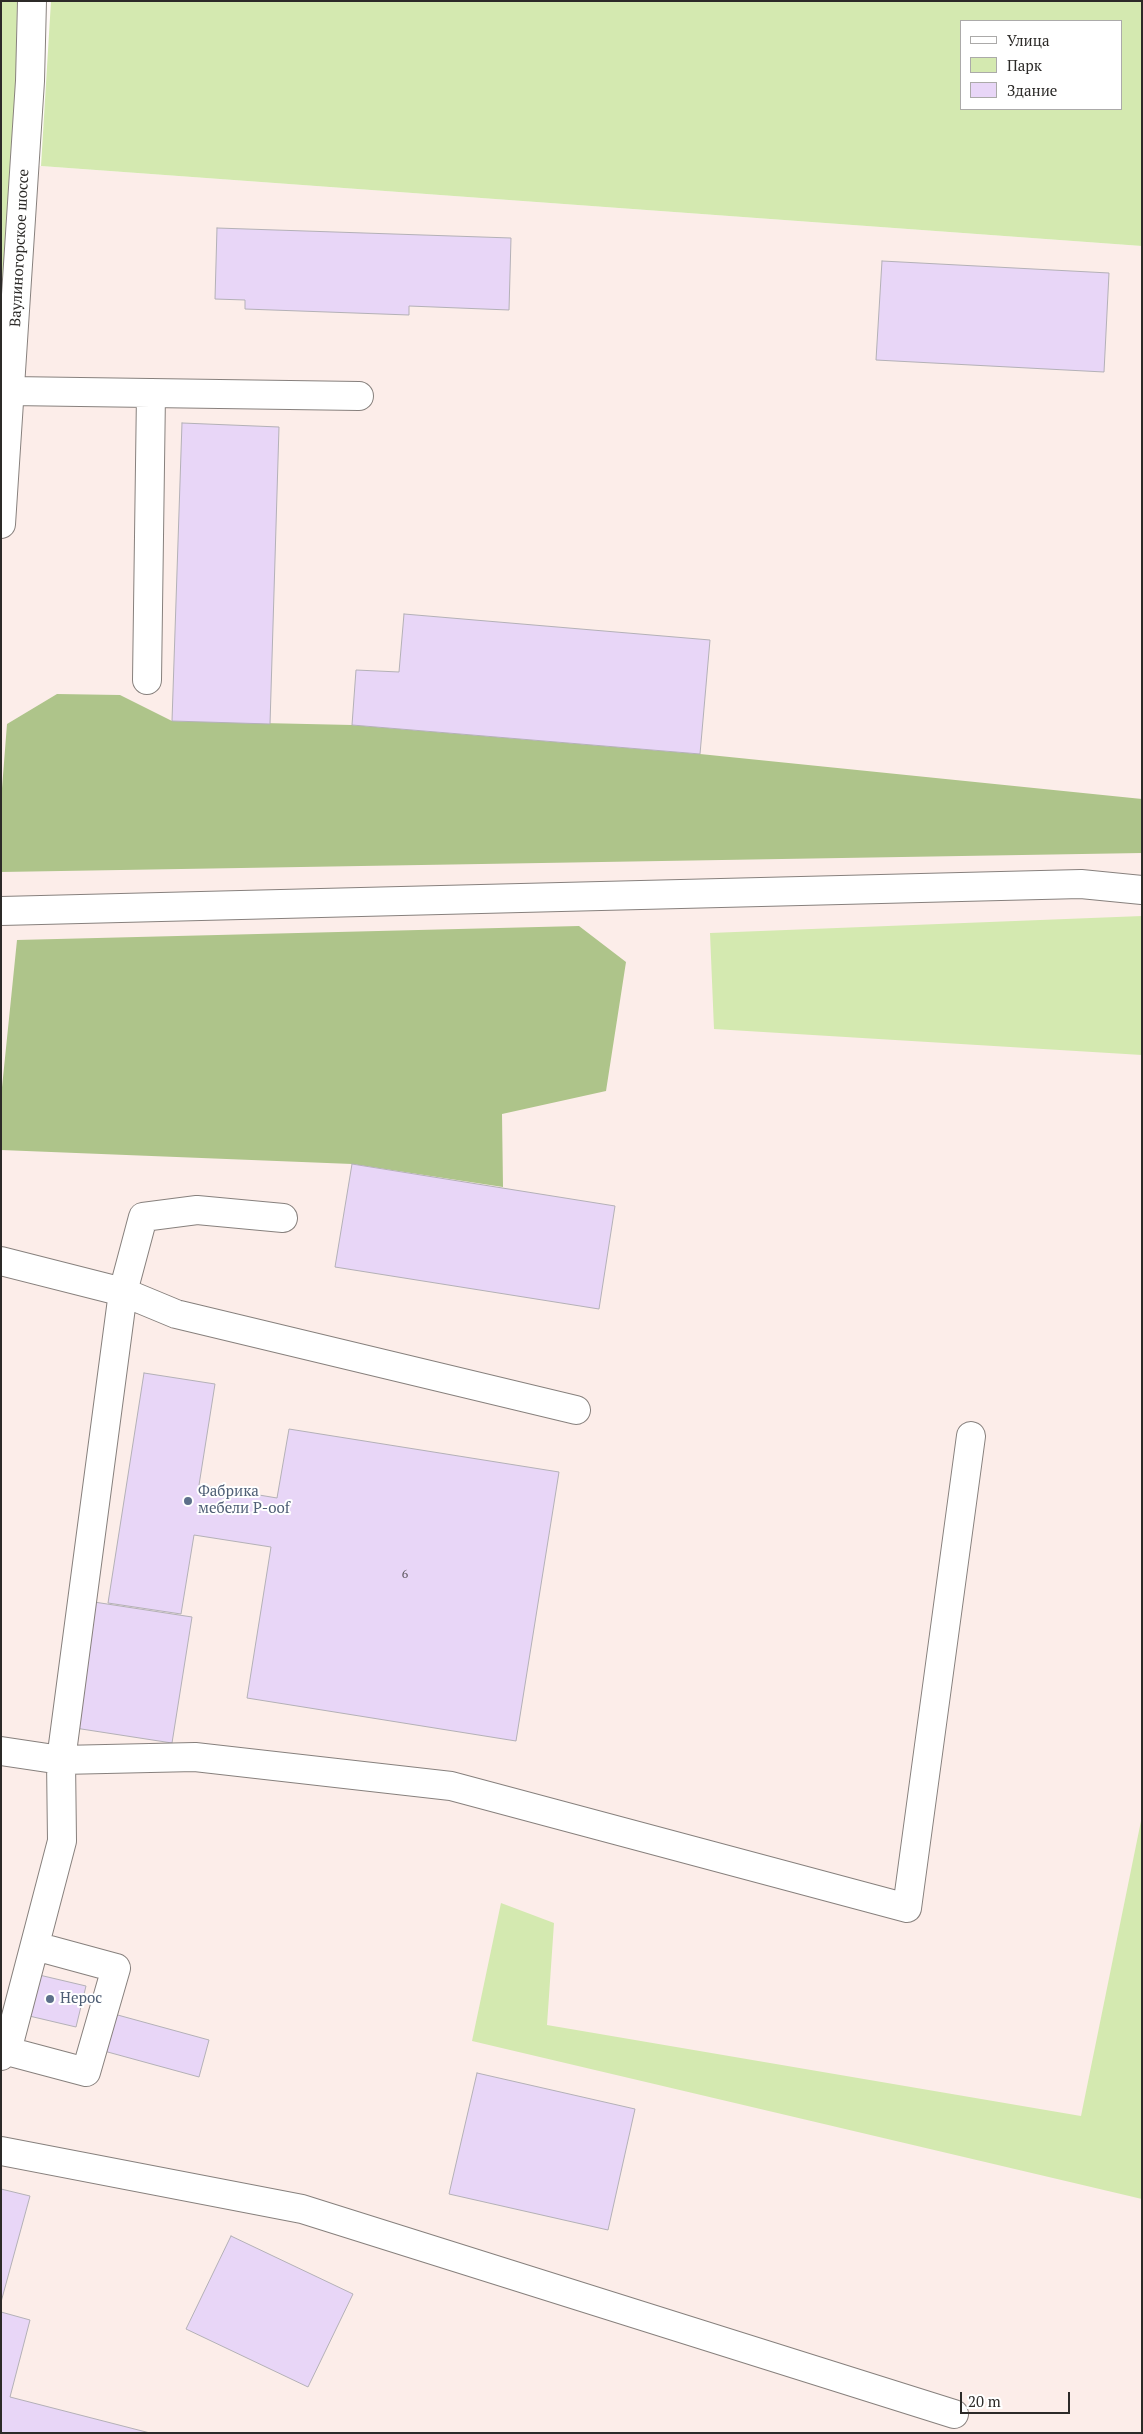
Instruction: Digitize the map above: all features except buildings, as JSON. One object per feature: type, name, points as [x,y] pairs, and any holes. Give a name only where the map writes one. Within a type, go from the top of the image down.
[{"type":"street","name":"Ваулиногорское шоссе","points":[[1,524],[30,81],[32,1]]},
{"type":"street","points":[[11,391],[360,396]]},
{"type":"street","points":[[147,680],[151,393]]},
{"type":"street","points":[[1,911],[1081,884],[1142,890]]},
{"type":"street","points":[[35,1946],[116,1968],[86,2072],[4,2054],[35,1946],[62,1841],[61,1760],[123,1292],[143,1217],[197,1210],[283,1218]]},
{"type":"street","points":[[1,1261],[123,1292],[176,1314],[576,1410]]},
{"type":"street","points":[[1,1751],[61,1760],[195,1757],[451,1786],[907,1908],[971,1436]]},
{"type":"street","points":[[1,2151],[302,2209],[954,2414]]},
{"type":"shaded area","points":[[11,166],[41,166],[1142,246],[1142,2433],[1,2433],[1,331]]},
{"type":"green space","points":[[1,1],[17,1],[16,80],[1,331]]},
{"type":"green space","points":[[51,1],[1142,1],[1142,246],[41,166]]},
{"type":"green space","points":[[57,694],[120,695],[172,721],[352,725],[700,754],[1142,799],[1142,853],[1,872],[1,801],[7,724]]},
{"type":"green space","points":[[1142,916],[1142,1055],[714,1029],[710,933]]},
{"type":"green space","points":[[579,926],[626,962],[606,1091],[502,1114],[503,1187],[352,1164],[1,1150],[1,1097],[17,940]]},
{"type":"green space","points":[[1142,1816],[1142,2199],[472,2041],[501,1903],[554,1923],[547,2025],[1081,2116]]},
{"type":"place","name":"Фабрика мебели P-oof","points":[[188,1501]]},
{"type":"place","name":"Нерос","points":[[50,1999]]}]
